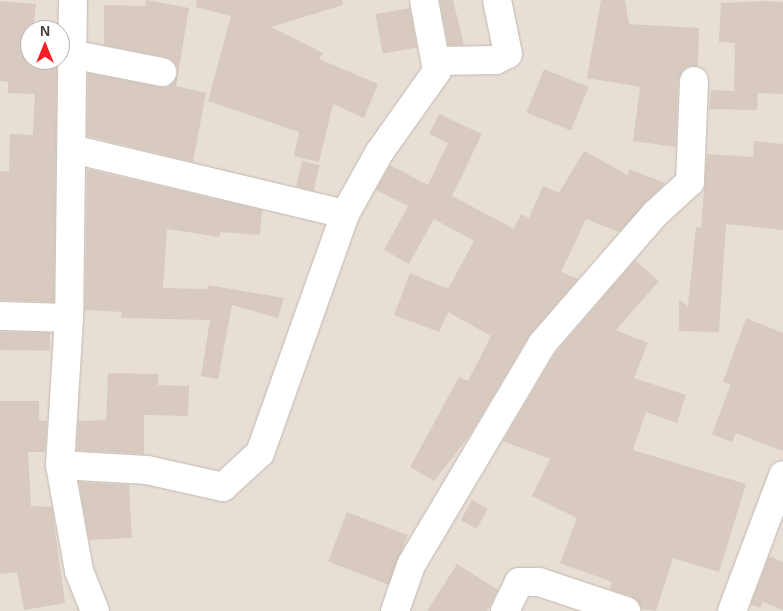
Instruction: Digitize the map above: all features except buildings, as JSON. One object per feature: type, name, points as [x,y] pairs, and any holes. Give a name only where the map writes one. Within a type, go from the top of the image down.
[{"type":"street","points":[[73,0],[70,54],[72,149],[69,318],[60,465],[79,571],[95,611]]},
{"type":"street","points":[[60,465],[147,470],[223,487],[260,453],[345,214],[379,153],[437,71],[438,61],[424,0]]},
{"type":"street","points":[[438,61],[496,60],[508,54],[497,0]]},
{"type":"street","points":[[70,54],[162,72]]},
{"type":"street","points":[[395,611],[411,565],[542,344],[656,213],[690,182],[694,81]]},
{"type":"street","points":[[72,149],[345,214]]},
{"type":"street","points":[[0,316],[69,318]]},
{"type":"street","points":[[732,611],[783,475]]},
{"type":"street","points":[[505,611],[519,582],[539,582],[626,611]]},
{"type":"shaded area","points":[[0,0],[783,0],[783,611],[0,611]]}]
